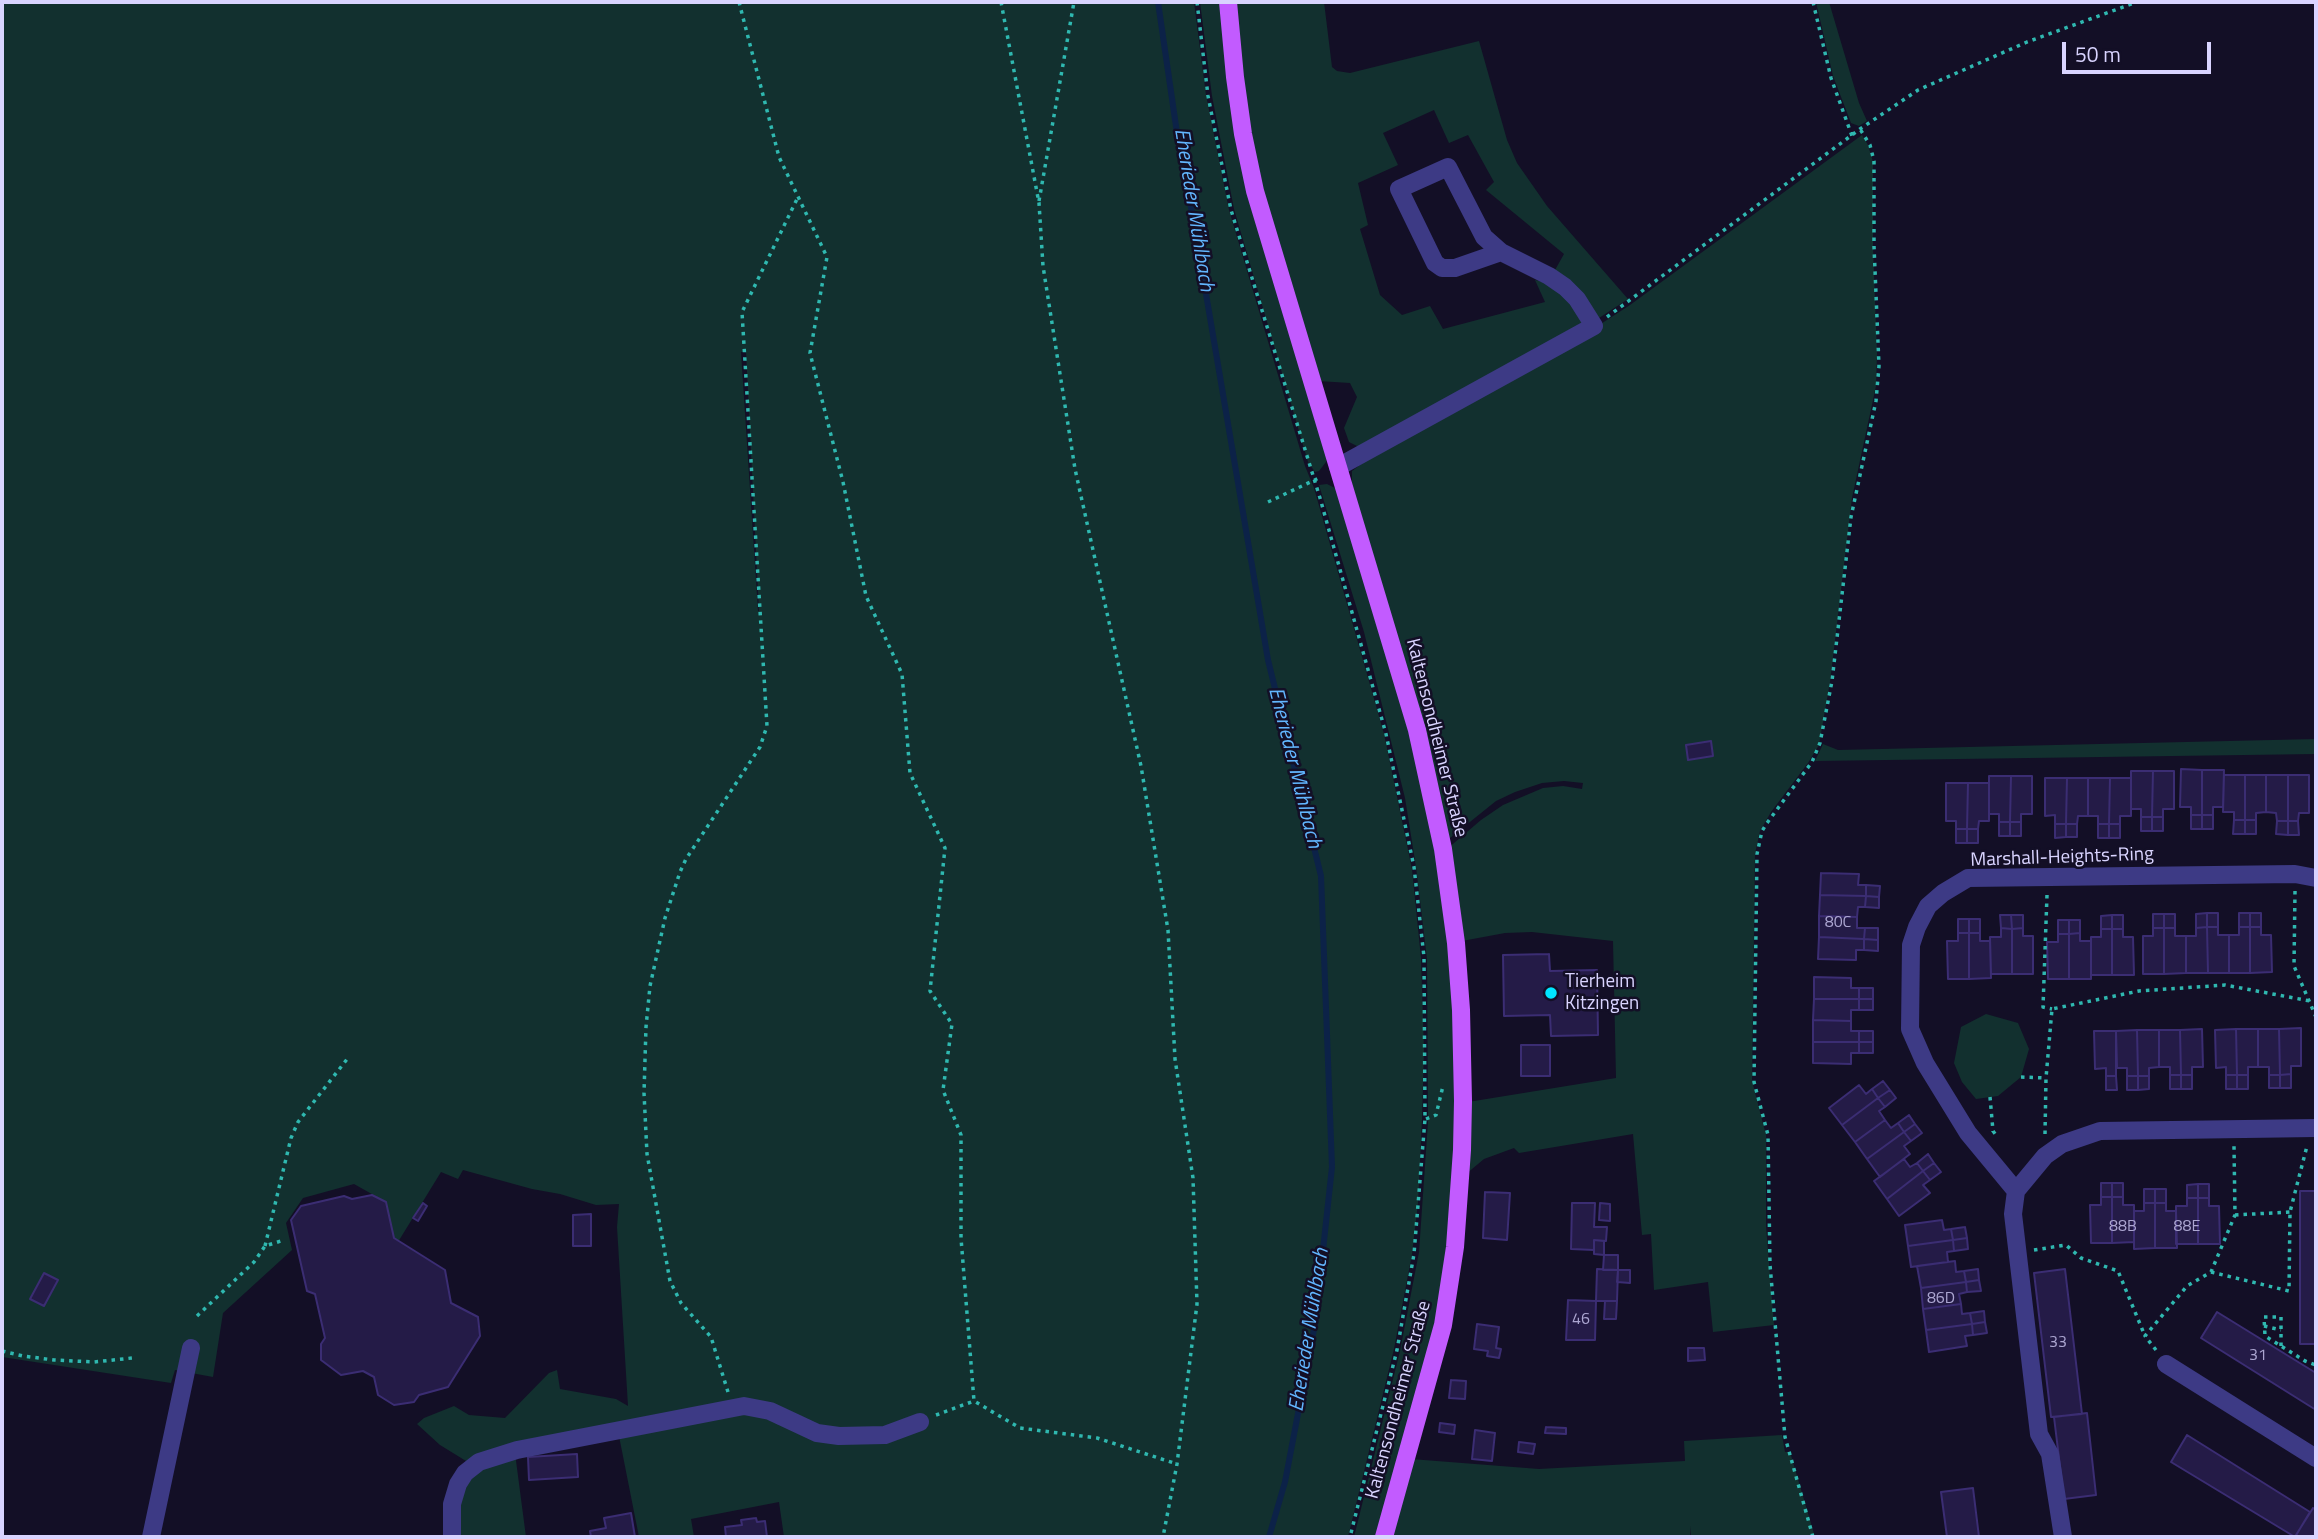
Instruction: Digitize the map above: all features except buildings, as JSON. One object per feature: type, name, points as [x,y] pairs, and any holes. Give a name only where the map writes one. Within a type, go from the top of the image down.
[{"type":"main road","name":"Kaltensondheimer Straße","points":[[1228,2],[1238,100],[1255,191],[1404,685],[1430,784],[1453,914],[1461,1010],[1462,1150],[1452,1270],[1443,1325],[1384,1537]]},
{"type":"street","points":[[1338,467],[1594,326],[1577,299],[1565,287],[1501,251],[1484,237],[1448,167],[1399,189],[1436,263],[1442,268],[1455,268],[1501,251]]},
{"type":"street","name":"Marshall-Heights-Ring","points":[[2016,1191],[1968,1133],[1925,1063],[1910,1029],[1911,945],[1928,906],[1968,878],[2295,874],[2316,878]]},
{"type":"street","points":[[2063,1537],[2050,1454],[2039,1434],[2013,1214],[2016,1191],[2045,1156],[2062,1144],[2100,1132],[2314,1128]]},
{"type":"street","points":[[151,1537],[191,1348]]},
{"type":"street","points":[[2166,1364],[2316,1458]]},
{"type":"street","points":[[452,1537],[454,1495],[465,1473],[479,1462],[517,1450],[733,1407],[752,1406],[770,1411],[817,1433],[839,1436],[885,1435],[920,1422]]},
{"type":"path","points":[[739,2],[779,158],[827,257],[810,353],[843,482],[866,596],[902,674],[909,773],[945,848],[930,991],[952,1024],[943,1090],[961,1135],[961,1238],[974,1401]]},
{"type":"path","points":[[1001,2],[1039,203],[1043,266],[1075,469],[1140,766],[1168,930],[1175,1059],[1193,1178],[1197,1304],[1177,1464],[1163,1537]]},
{"type":"path","points":[[1039,203],[1074,2]]},
{"type":"path","points":[[1197,2],[1208,96],[1231,210],[1314,481],[1386,734],[1414,867],[1424,957],[1425,1119],[1414,1254],[1396,1350],[1350,1537]]},
{"type":"path","points":[[1813,2],[1831,78],[1852,136]]},
{"type":"path","points":[[1594,326],[1860,129],[1918,90],[2027,42],[2137,2]]},
{"type":"path","points":[[1813,1537],[1785,1437],[1770,1265],[1768,1135],[1754,1082],[1756,854],[1766,823],[1812,762],[1820,743],[1832,681],[1855,497],[1875,401],[1879,359],[1874,246],[1874,161],[1870,145],[1860,129]]},
{"type":"path","points":[[733,1407],[711,1337],[681,1303],[670,1281],[647,1154],[644,1093],[646,1027],[653,972],[665,918],[680,872],[760,747],[766,726],[741,312],[798,196]]},
{"type":"path","points":[[1268,502],[1338,467]]},
{"type":"path","points":[[2295,874],[2294,966],[2316,1017]]},
{"type":"path","points":[[2047,878],[2043,1007],[2052,1009],[2139,992],[2225,985],[2309,1001]]},
{"type":"path","points":[[2045,1156],[2046,1078],[2052,1009]]},
{"type":"path","points":[[197,1316],[254,1262],[265,1246],[291,1138],[298,1122],[348,1058]]},
{"type":"path","points":[[2021,1077],[2046,1078]]},
{"type":"path","points":[[1990,1097],[1993,1131],[2001,1143]]},
{"type":"path","points":[[2211,1272],[2289,1291],[2290,1212],[2314,1128]]},
{"type":"path","points":[[2145,1336],[2187,1286],[2211,1272],[2235,1215],[2234,1130]]},
{"type":"path","points":[[2235,1215],[2290,1212]]},
{"type":"path","points":[[265,1246],[284,1240]]},
{"type":"path","points":[[2018,1253],[2066,1245],[2081,1258],[2118,1271],[2145,1336],[2166,1364]]},
{"type":"path","points":[[2281,1346],[2281,1317],[2264,1317],[2264,1336],[2305,1361],[2316,1365]]},
{"type":"path","points":[[2264,1326],[2281,1330]]},
{"type":"path","points":[[2,1351],[23,1356],[81,1361],[132,1358]]},
{"type":"path","points":[[920,1422],[974,1401]]},
{"type":"path","points":[[974,1401],[1020,1428],[1097,1438],[1177,1464]]},
{"type":"green space","points":[[2,2],[1194,2],[1206,95],[1229,210],[1305,466],[1314,488],[1384,734],[1412,869],[1421,958],[1424,1050],[1422,1120],[1418,1203],[1412,1254],[1394,1349],[1348,1537],[784,1537],[779,1502],[691,1519],[694,1537],[639,1537],[618,1431],[743,1408],[768,1413],[815,1435],[837,1438],[885,1437],[905,1432],[923,1422],[923,1419],[885,1432],[840,1434],[819,1431],[772,1410],[744,1403],[657,1415],[515,1447],[466,1461],[440,1445],[417,1424],[424,1418],[454,1406],[469,1415],[505,1418],[549,1373],[557,1370],[560,1389],[616,1399],[628,1406],[617,1227],[619,1204],[596,1205],[463,1170],[458,1179],[441,1172],[398,1242],[394,1238],[386,1202],[354,1184],[303,1198],[286,1223],[292,1250],[223,1313],[213,1377],[175,1370],[171,1383],[2,1357]],"holes":[[[741,352],[746,352],[759,611]]]},
{"type":"green space","points":[[1200,2],[1226,2],[1233,80],[1330,450],[1326,462],[1315,472],[1308,462],[1234,209],[1212,96]]},
{"type":"green space","points":[[1231,2],[1324,2],[1332,67],[1337,71],[1350,73],[1479,41],[1507,140],[1517,163],[1547,206],[1628,299],[1596,320],[1555,270],[1564,254],[1486,190],[1494,182],[1468,135],[1449,143],[1434,110],[1383,133],[1398,165],[1358,183],[1368,225],[1360,229],[1380,295],[1402,315],[1430,306],[1443,329],[1545,302],[1535,280],[1551,284],[1564,292],[1588,326],[1363,449],[1349,442],[1344,428],[1357,397],[1350,383],[1318,381],[1259,189]]},
{"type":"green space","points":[[1816,2],[1829,2],[1859,103],[1867,121],[1859,126],[1851,123],[1833,76]]},
{"type":"green space","points":[[1862,135],[1873,162],[1876,386],[1852,498],[1830,682],[1819,745],[1771,812],[1760,831],[1755,854],[1752,1081],[1766,1135],[1766,1226],[1774,1325],[1713,1332],[1708,1282],[1654,1290],[1651,1234],[1642,1235],[1633,1134],[1519,1153],[1514,1148],[1484,1159],[1466,1174],[1468,1102],[1616,1078],[1613,941],[1532,932],[1505,933],[1462,941],[1447,849],[1503,805],[1543,788],[1563,786],[1582,789],[1583,783],[1542,783],[1515,792],[1496,801],[1445,842],[1352,484],[1352,471],[1380,450],[1593,329],[1630,305]]},
{"type":"green space","points":[[1327,484],[1339,490],[1419,761],[1453,951],[1457,1151],[1438,1323],[1380,1537],[1354,1537],[1400,1351],[1419,1252],[1428,1122],[1427,959],[1405,798],[1364,632],[1319,485]]},
{"type":"green space","points":[[2316,739],[2316,754],[1815,761],[1823,744],[1838,750]]},
{"type":"green space","points":[[1986,1014],[2018,1023],[2029,1049],[2021,1077],[1998,1096],[1976,1099],[1962,1082],[1954,1063],[1961,1027]]},
{"type":"green space","points":[[1782,1435],[1785,1452],[1790,1452],[1815,1537],[1691,1537],[1690,1526],[1690,1537],[1390,1537],[1411,1459],[1539,1469],[1685,1461],[1684,1441]]},
{"type":"green space","points":[[515,1453],[526,1537],[455,1537],[454,1515],[467,1475]]},
{"type":"waterway","name":"Eherieder Mühlbach","points":[[1158,2],[1178,140],[1268,660],[1321,876],[1332,1167],[1315,1324],[1285,1482],[1269,1537]]},
{"type":"place","name":"Tierheim Kitzingen","points":[[1551,993]]}]
